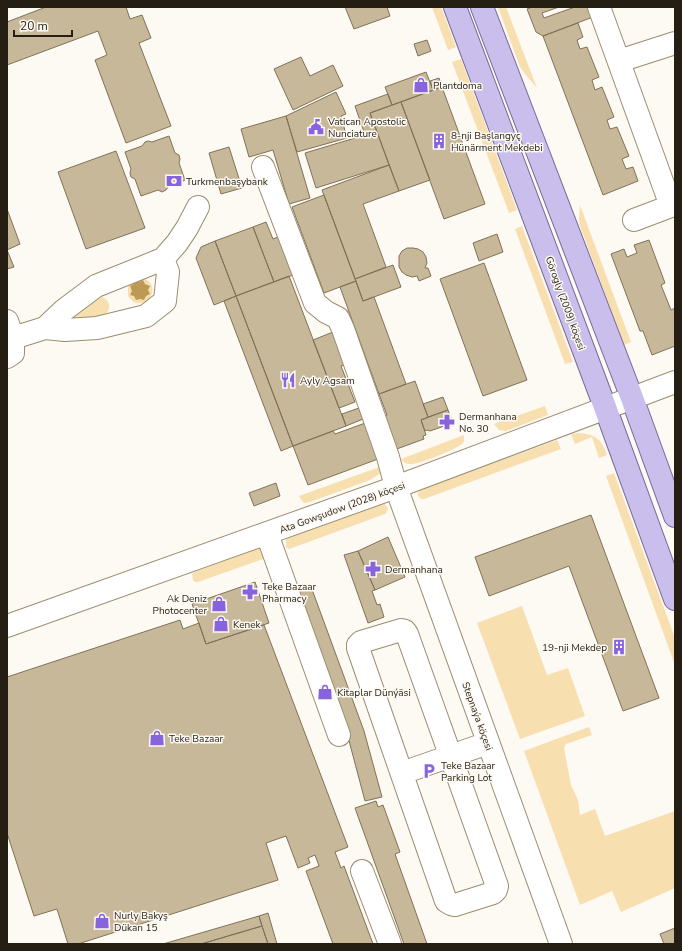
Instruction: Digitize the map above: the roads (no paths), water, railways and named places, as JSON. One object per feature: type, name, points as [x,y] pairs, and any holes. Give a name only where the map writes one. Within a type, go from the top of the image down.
[{"type":"main road","name":"Görogly (2009) köçesi","points":[[455,7],[605,407],[675,599]]},
{"type":"main road","points":[[482,7],[632,398],[675,516]]},
{"type":"street","points":[[599,7],[673,208],[634,220]]},
{"type":"street","points":[[619,61],[675,42]]},
{"type":"street","name":"Stepnaýa köçesi","points":[[263,167],[315,303],[326,312],[338,318],[344,329],[388,457],[396,487],[561,944]]},
{"type":"street","points":[[45,328],[64,310],[96,286],[163,259],[177,243],[198,207]]},
{"type":"street","points":[[9,339],[45,328],[65,330],[97,328],[146,316],[165,301],[168,272],[163,259]]},
{"type":"street","name":"Ata Gowşudow (2028) köçesi","points":[[7,626],[396,487],[605,407],[675,382]]},
{"type":"street","points":[[266,534],[339,735]]},
{"type":"street","points":[[401,630],[405,631],[407,634],[497,886],[493,893],[455,905],[446,901],[402,773],[358,648],[358,645],[361,642],[401,630]]},
{"type":"street","points":[[402,773],[488,743]]},
{"type":"street","points":[[362,870],[390,944]]},
{"type":"place","name":"Plantdoma","points":[[421,85]]},
{"type":"place","name":"Vatican Apostolic Nunciature","points":[[316,127]]},
{"type":"place","name":"8-nji Başlangyç Hünärment Mekdebi","points":[[439,141]]},
{"type":"place","name":"Turkmenbaşybank","points":[[174,181]]},
{"type":"place","name":"Ayly Agsam","points":[[288,380]]},
{"type":"place","name":"Dermanhana No. 30","points":[[447,422]]},
{"type":"place","name":"Dermanhana","points":[[373,569]]},
{"type":"place","name":"Teke Bazaar Pharmacy","points":[[250,592]]},
{"type":"place","name":"Ak Deniz Photocenter","points":[[219,604]]},
{"type":"place","name":"Kenek","points":[[221,624]]},
{"type":"place","name":"19-nji Mekdep","points":[[619,647]]},
{"type":"place","name":"Kitaplar Dünýäsi","points":[[325,692]]},
{"type":"place","name":"Teke Bazaar","points":[[157,738]]},
{"type":"place","name":"Teke Bazaar Parking Lot","points":[[429,771]]},
{"type":"place","name":"Nurly Bakyş Dükan 15","points":[[102,921]]}]
